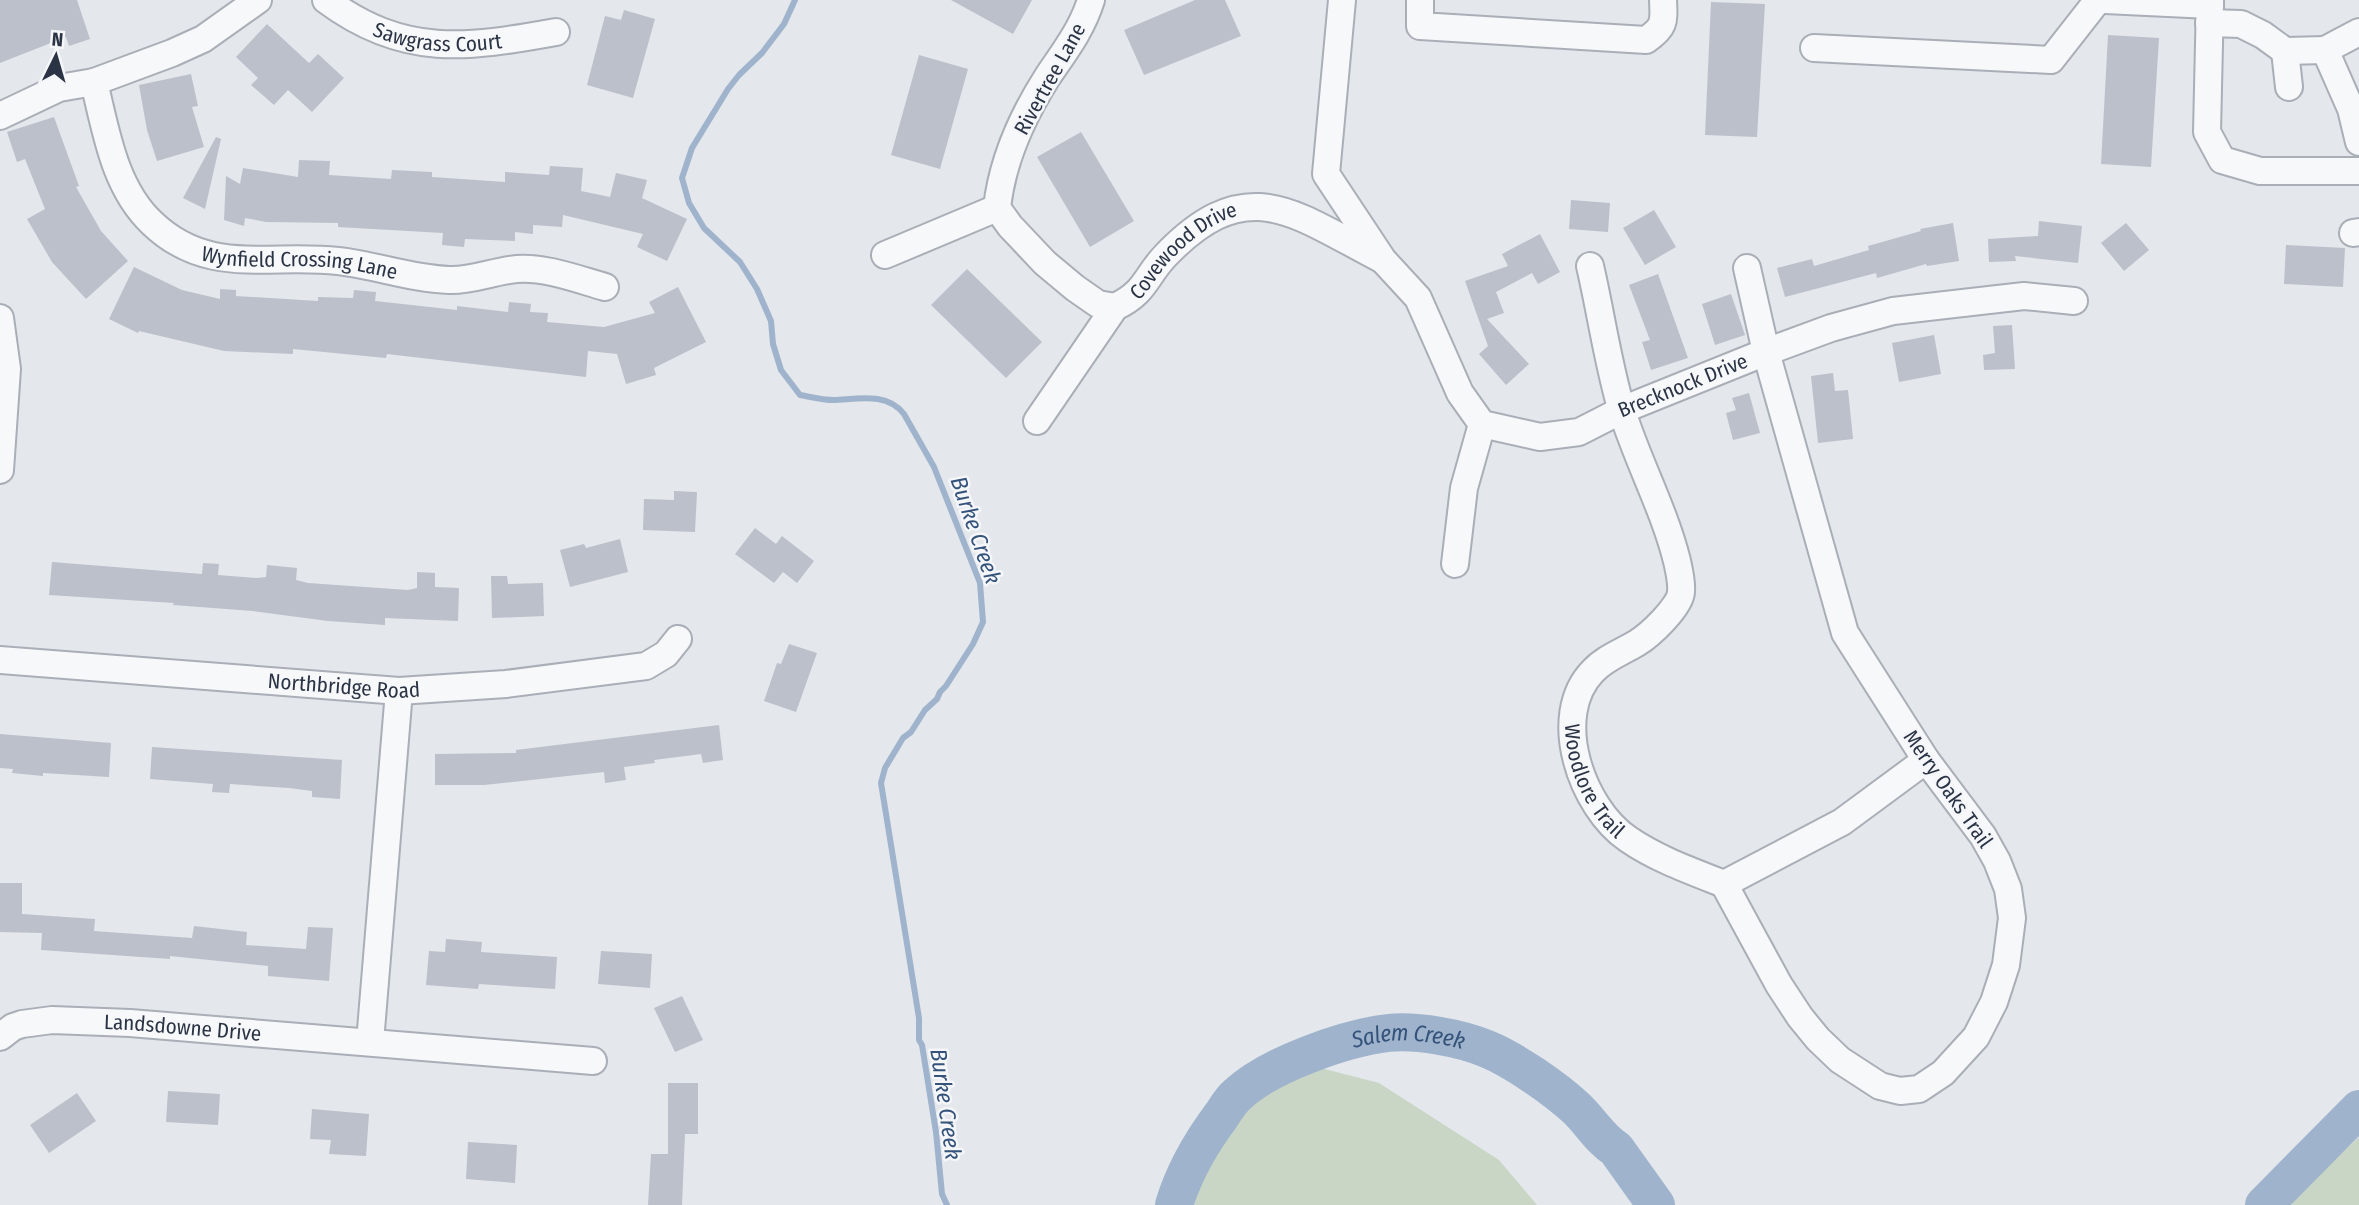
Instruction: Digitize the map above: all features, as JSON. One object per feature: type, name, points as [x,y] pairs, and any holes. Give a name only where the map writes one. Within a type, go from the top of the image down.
[{"type":"street","points":[[0,116],[59,88],[94,82],[203,39],[258,0]]},
{"type":"street","name":"Sawgrass Court","points":[[326,0],[371,27],[398,38],[436,45],[465,46],[556,32]]},
{"type":"street","name":"Rivertree Lane","points":[[997,208],[1000,184],[1008,157],[1048,77],[1076,38],[1091,0]]},
{"type":"street","points":[[1342,0],[1326,174],[1383,260],[1418,298],[1460,393],[1482,424],[1464,488],[1455,564]]},
{"type":"street","points":[[1420,0],[1420,26],[1646,40],[1664,23],[1663,0]]},
{"type":"street","points":[[1814,48],[2051,60],[2098,0]]},
{"type":"street","points":[[2105,0],[2210,10],[2263,35],[2285,51],[2325,50],[2359,32]]},
{"type":"street","points":[[2210,10],[2207,132],[2222,160],[2259,171],[2359,171]]},
{"type":"street","points":[[2325,50],[2351,109],[2359,142]]},
{"type":"street","points":[[2285,51],[2289,87]]},
{"type":"street","name":"Wynfield Crossing Lane","points":[[94,82],[113,157],[124,184],[139,209],[152,223],[192,251],[210,257],[248,261],[335,261],[449,280],[516,269],[535,269],[605,287]]},
{"type":"street","name":"Covewood Drive","points":[[1037,421],[1115,307],[1133,299],[1161,259],[1196,226],[1230,209],[1270,207],[1305,220],[1383,260]]},
{"type":"street","points":[[885,255],[997,208],[1028,245],[1075,288],[1098,304],[1115,307]]},
{"type":"street","name":"Woodlore Trail","points":[[1590,266],[1622,410],[1671,539],[1680,575],[1681,593],[1673,610],[1644,639],[1618,652],[1594,670],[1582,684],[1573,711],[1571,741],[1575,760],[1601,812],[1613,827],[1628,839],[1670,862],[1724,884]]},
{"type":"street","name":"Merry Oaks Trail","points":[[1724,884],[1779,985],[1800,1017],[1840,1060],[1880,1086],[1900,1091],[1919,1089],[1943,1073],[1976,1037],[1994,1002],[2006,965],[2012,918],[2007,889],[1983,836],[1926,760],[1845,633],[1766,352],[1747,268]]},
{"type":"street","name":"Brecknock Drive","points":[[1482,424],[1540,436],[1579,432],[1622,410],[1766,352],[1831,328],[1893,311],[2024,296],[2074,301]]},
{"type":"street","points":[[0,318],[7,369],[0,470]]},
{"type":"street","name":"Northbridge Road","points":[[0,660],[399,691],[506,684],[646,666],[666,654],[678,639]]},
{"type":"street","points":[[370,1042],[399,691]]},
{"type":"street","points":[[1724,884],[1842,822],[1926,760]]},
{"type":"street","name":"Landsdowne Drive","points":[[0,1037],[22,1024],[52,1020],[130,1023],[593,1061]]},
{"type":"green space","points":[[1321,1068],[1379,1083],[1499,1160],[1537,1205],[1194,1205],[1211,1149],[1254,1096]]},
{"type":"green space","points":[[2359,1137],[2359,1205],[2286,1205]]},
{"type":"building","points":[[0,0],[77,0],[90,39],[69,46],[66,37],[0,63]]},
{"type":"building","points":[[951,0],[1032,0],[1013,34]]},
{"type":"building","points":[[1195,0],[1225,0],[1241,36],[1144,75],[1124,30]]},
{"type":"building","points":[[1711,2],[1765,4],[1757,137],[1705,135]]},
{"type":"building","points":[[624,10],[655,19],[633,98],[587,85],[605,16],[621,20]]},
{"type":"building","points":[[267,24],[309,63],[318,54],[344,78],[312,112],[288,90],[274,105],[251,85],[258,78],[236,57]]},
{"type":"building","points":[[2108,35],[2159,38],[2151,167],[2101,164]]},
{"type":"building","points":[[919,55],[968,69],[940,169],[891,155]]},
{"type":"building","points":[[191,74],[198,106],[192,107],[204,147],[157,161],[147,130],[139,85]]},
{"type":"building","points":[[54,117],[79,186],[76,187],[101,231],[128,261],[86,299],[52,262],[27,219],[45,209],[25,159],[17,162],[7,132]]},
{"type":"building","points":[[1081,132],[1134,221],[1090,247],[1037,157]]},
{"type":"building","points":[[216,137],[221,139],[205,209],[183,198]]},
{"type":"building","points":[[299,160],[330,161],[329,175],[391,179],[392,170],[432,172],[432,177],[505,182],[505,172],[549,175],[550,166],[583,168],[581,191],[610,197],[616,173],[647,180],[642,198],[687,219],[667,261],[637,247],[643,234],[563,215],[562,227],[533,225],[533,234],[515,232],[515,241],[465,239],[464,247],[442,245],[443,233],[338,227],[338,223],[266,222],[245,218],[244,226],[224,220],[226,176],[240,184],[243,168],[298,177]]},
{"type":"building","points":[[1571,200],[1610,203],[1608,232],[1569,229]]},
{"type":"building","points":[[1654,210],[1676,247],[1645,265],[1623,228]]},
{"type":"building","points":[[2039,221],[2082,226],[2078,263],[2015,256],[2016,261],[1989,262],[1988,239],[2038,236]]},
{"type":"building","points":[[1953,223],[1959,261],[1926,264],[1877,278],[1876,273],[1785,297],[1777,268],[1812,259],[1814,266],[1869,250],[1868,246],[1921,231],[1920,229]]},
{"type":"building","points":[[2126,223],[2149,250],[2124,271],[2101,243]]},
{"type":"building","points":[[1540,234],[1560,272],[1538,284],[1532,273],[1496,292],[1504,313],[1487,319],[1529,364],[1506,385],[1479,354],[1488,346],[1465,281],[1508,266],[1502,254]]},
{"type":"building","points":[[2286,245],[2345,248],[2343,287],[2284,284]]},
{"type":"building","points":[[134,267],[182,290],[220,299],[220,289],[236,290],[236,296],[318,301],[318,297],[353,298],[354,290],[376,292],[375,301],[457,310],[457,306],[508,312],[509,302],[531,304],[530,312],[548,313],[547,322],[604,327],[655,313],[649,302],[678,287],[706,342],[654,368],[656,375],[626,384],[617,354],[588,351],[586,377],[387,354],[386,358],[293,349],[293,354],[224,351],[139,331],[138,333],[109,319]]},
{"type":"building","points":[[967,269],[1042,342],[1006,378],[931,305]]},
{"type":"building","points":[[1658,274],[1688,358],[1651,370],[1642,342],[1650,340],[1629,285]]},
{"type":"building","points":[[1731,294],[1745,335],[1715,345],[1702,304]]},
{"type":"building","points":[[2012,325],[2015,369],[1984,370],[1983,355],[1995,353],[1993,326]]},
{"type":"building","points":[[1934,335],[1941,374],[1899,382],[1892,343]]},
{"type":"building","points":[[1833,373],[1835,391],[1848,390],[1853,439],[1818,443],[1811,376]]},
{"type":"building","points":[[1749,393],[1760,433],[1733,440],[1726,413],[1736,410],[1732,398]]},
{"type":"building","points":[[674,491],[697,492],[695,532],[643,530],[644,499],[674,500]]},
{"type":"building","points":[[755,528],[776,544],[782,536],[814,561],[797,583],[783,572],[774,583],[735,554]]},
{"type":"building","points":[[620,539],[628,572],[570,587],[560,550],[584,544],[586,548]]},
{"type":"building","points":[[52,562],[202,574],[203,563],[219,564],[218,575],[257,578],[266,577],[267,565],[297,568],[296,580],[308,583],[408,590],[417,588],[417,572],[435,573],[435,587],[459,588],[458,621],[385,618],[385,625],[173,605],[174,603],[49,595]]},
{"type":"building","points":[[491,576],[507,576],[508,584],[543,583],[544,616],[492,618]]},
{"type":"building","points":[[789,644],[817,653],[796,712],[764,701],[777,663],[781,664]]},
{"type":"building","points":[[719,725],[723,760],[703,763],[701,754],[654,760],[655,763],[624,767],[626,780],[605,783],[604,772],[484,785],[435,785],[435,754],[516,753],[516,750]]},
{"type":"building","points":[[0,734],[111,743],[109,777],[12,773],[13,769],[0,768]]},
{"type":"building","points":[[152,747],[342,760],[340,799],[312,797],[312,791],[230,784],[229,793],[212,792],[213,784],[150,779]]},
{"type":"building","points":[[0,883],[22,883],[22,914],[95,919],[94,931],[192,938],[194,926],[247,932],[246,945],[306,949],[308,927],[333,928],[329,981],[268,976],[268,966],[170,956],[170,959],[41,950],[42,933],[0,932]]},
{"type":"building","points":[[446,939],[482,942],[481,952],[557,957],[555,989],[479,984],[478,989],[426,985],[429,951],[445,952]]},
{"type":"building","points":[[601,951],[652,954],[650,988],[598,984]]},
{"type":"building","points":[[682,996],[703,1040],[675,1052],[654,1008]]},
{"type":"building","points":[[668,1083],[698,1083],[698,1134],[685,1134],[682,1205],[648,1205],[651,1154],[668,1154]]},
{"type":"building","points":[[168,1091],[220,1094],[218,1125],[166,1122]]},
{"type":"building","points":[[77,1093],[96,1121],[49,1153],[30,1125]]},
{"type":"building","points":[[312,1109],[369,1114],[366,1156],[329,1154],[331,1140],[310,1139]]},
{"type":"building","points":[[468,1142],[517,1145],[515,1183],[466,1179]]},
{"type":"waterway","name":"Burke Creek","points":[[795,0],[784,24],[762,53],[728,89],[692,148],[682,178],[689,203],[704,228],[740,262],[757,289],[771,321],[773,344],[781,370],[800,395],[830,400],[872,398],[889,402],[904,414],[934,467],[980,583],[983,622],[973,644],[937,699],[903,738],[885,768],[881,783],[919,1018],[919,1040],[936,1132],[942,1194],[947,1205]]},
{"type":"waterway","name":"Salem Creek","points":[[1174,1205],[1193,1159],[1206,1137],[1232,1100],[1251,1084],[1287,1064],[1330,1047],[1371,1036],[1400,1032],[1465,1041],[1498,1054],[1533,1075],[1576,1108],[1616,1149],[1656,1205]]},
{"type":"waterway","name":"Salem Creek","points":[[2264,1205],[2359,1109]]}]
